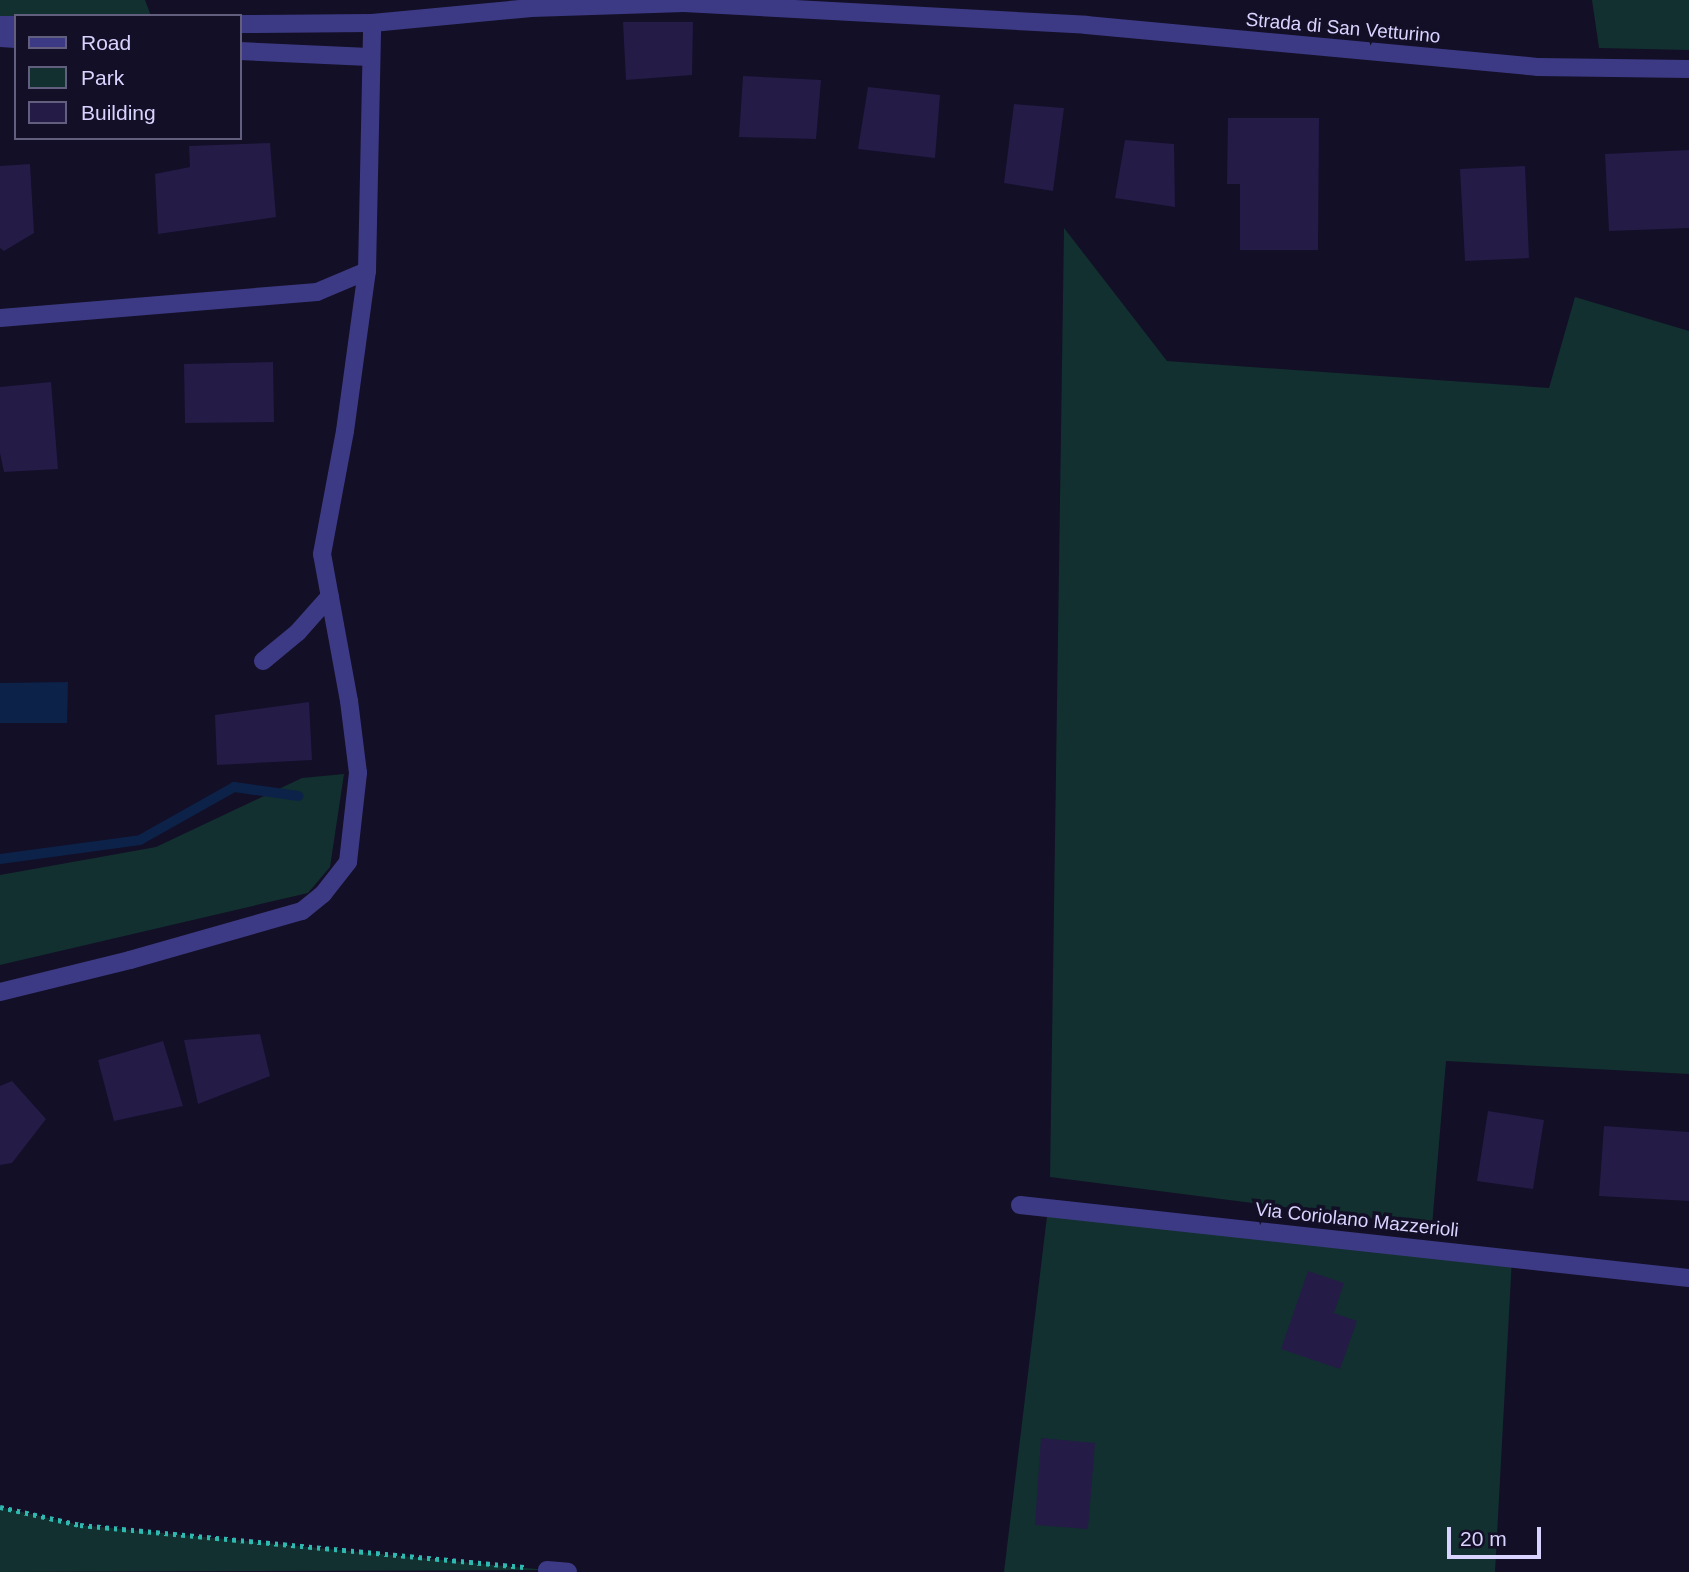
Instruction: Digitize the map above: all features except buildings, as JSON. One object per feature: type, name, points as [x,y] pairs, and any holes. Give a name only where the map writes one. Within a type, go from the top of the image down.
[{"type":"street","name":"Strada di San Vetturino","points":[[242,24],[372,23],[545,7],[684,3],[780,4],[1086,25],[1538,67],[1689,69]]},
{"type":"street","points":[[0,992],[130,960],[302,911],[323,894],[348,862],[358,773],[349,701],[322,554],[345,431],[367,271],[369,57],[372,23]]},
{"type":"street","points":[[242,51],[369,57]]},
{"type":"street","points":[[0,318],[317,292],[367,271]]},
{"type":"street","points":[[263,661],[298,632],[330,596]]},
{"type":"street","name":"Via Coriolano Mazzerioli","points":[[1020,1205],[1689,1278]]},
{"type":"street","points":[[547,1570],[568,1572]]},
{"type":"path","points":[[0,1507],[80,1525],[547,1570]]},
{"type":"green space","points":[[0,0],[145,0],[150,14],[14,14],[14,25],[0,25]]},
{"type":"green space","points":[[1592,0],[1689,0],[1689,50],[1599,48]]},
{"type":"green space","points":[[1064,228],[1167,361],[1549,388],[1575,297],[1689,331],[1689,1074],[1446,1061],[1432,1226],[1050,1177]]},
{"type":"green space","points":[[344,774],[330,867],[308,893],[0,965],[0,875],[156,847],[302,778]]},
{"type":"green space","points":[[1048,1208],[1512,1258],[1495,1572],[1004,1572]]},
{"type":"green space","points":[[0,1507],[80,1525],[547,1570],[0,1572]]},
{"type":"water","points":[[68,682],[67,723],[0,723],[0,683]]},
{"type":"waterway","points":[[0,859],[140,840],[234,787],[298,796]]}]
